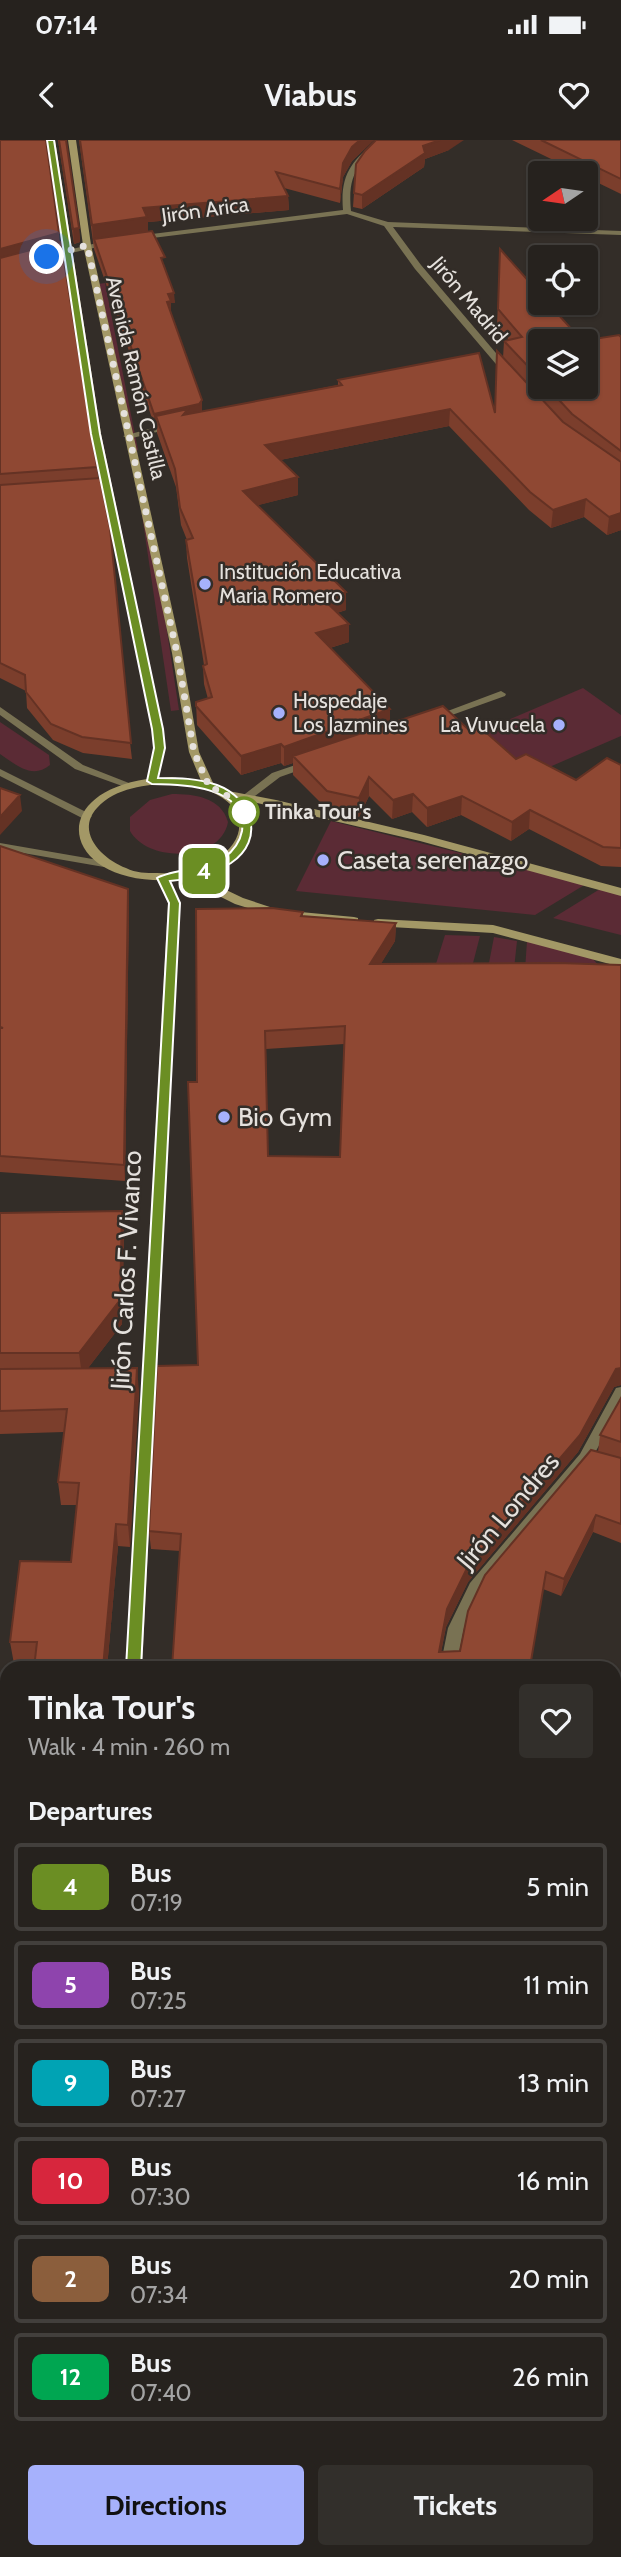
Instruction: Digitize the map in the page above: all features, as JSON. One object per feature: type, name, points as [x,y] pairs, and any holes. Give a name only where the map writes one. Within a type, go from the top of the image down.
[{"type":"street","name":"Avenida Ramón Castilla","points":[[51,140],[70,251],[102,488],[158,729],[160,748],[152,781]]},
{"type":"street","name":"Avenida Ramón Castilla","points":[[72,140],[87,245],[177,653],[194,752],[209,786]]},
{"type":"street","points":[[383,140],[358,158],[344,186],[347,212],[387,224],[621,233]]},
{"type":"street","name":"Jirón Arica","points":[[35,260],[87,245],[232,223],[347,212]]},
{"type":"street","name":"Jirón Madrid","points":[[387,224],[514,380]]},
{"type":"street","points":[[475,355],[489,352]]},
{"type":"street","points":[[128,436],[182,423]]},
{"type":"street","points":[[426,721],[501,694]]},
{"type":"street","points":[[0,710],[79,767],[129,785]]},
{"type":"street","points":[[247,797],[276,775],[326,757]]},
{"type":"street","points":[[0,772],[86,816]]},
{"type":"street","points":[[104,864],[89,850],[83,833],[86,816],[103,799],[129,785],[152,781],[191,781],[221,791],[474,849],[621,892]]},
{"type":"street","points":[[0,846],[104,864],[121,872],[163,878],[189,876],[227,861],[246,837],[248,825],[244,812],[221,791]]},
{"type":"street","points":[[189,876],[239,901],[278,913],[370,922],[493,929],[621,963]]},
{"type":"street","name":"Jirón Carlos F. Vivanco","points":[[134,1661],[141,1383],[174,903],[163,878]]},
{"type":"street","name":"Jirón Londres","points":[[449,1661],[456,1628],[475,1587],[585,1458],[621,1392]]},
{"type":"street","points":[[585,1458],[602,1463]]},
{"type":"shaded area","points":[[105,283],[138,450],[136,451],[98,284]]},
{"type":"shaded area","points":[[145,487],[179,710],[171,711],[138,488]]},
{"type":"shaded area","name":"La Vuvucela","points":[[583,688],[621,715],[621,736],[531,775],[475,734]]},
{"type":"shaded area","points":[[0,722],[49,755],[50,765],[30,771],[0,754]]},
{"type":"shaded area","points":[[172,794],[198,796],[213,802],[228,822],[223,835],[212,845],[183,854],[152,849],[139,841],[130,831],[130,817],[150,800]]},
{"type":"shaded area","points":[[331,821],[586,884],[535,915],[296,891]]},
{"type":"shaded area","points":[[600,889],[621,895],[621,935],[553,918]]},
{"type":"shaded area","points":[[445,935],[480,936],[472,967],[435,967]]},
{"type":"shaded area","points":[[494,937],[517,941],[514,969],[488,968]]},
{"type":"shaded area","points":[[527,941],[593,959],[599,966],[525,970]]},
{"type":"building","points":[[0,140],[46,140],[59,233],[0,249]]},
{"type":"building","points":[[59,140],[66,140],[79,228],[73,229]]},
{"type":"building","points":[[80,140],[360,140],[352,147],[343,163],[340,189],[276,172],[288,196],[143,208],[147,217],[92,225]]},
{"type":"building","points":[[376,140],[440,140],[423,146],[425,153],[362,195],[354,193],[356,164]]},
{"type":"building","points":[[541,140],[621,140],[621,179],[598,168],[598,161],[584,161]]},
{"type":"building","points":[[152,231],[165,257],[161,258],[174,293],[168,294],[171,301],[167,302],[202,400],[199,404],[154,414],[94,239]]},
{"type":"building","points":[[61,242],[97,467],[0,474],[0,258]]},
{"type":"building","points":[[500,249],[528,280],[528,315],[559,315],[571,329],[528,329],[528,366],[504,341],[522,337],[498,309]]},
{"type":"building","points":[[619,335],[621,451],[572,414],[558,399],[598,399],[598,338]]},
{"type":"building","points":[[497,351],[528,384],[528,399],[542,399],[563,422],[621,462],[621,513],[609,517],[586,499],[553,510],[530,492],[450,409],[265,445],[298,477],[243,491],[346,592],[323,599],[349,624],[316,633],[390,709],[284,747],[281,744],[241,756],[196,706],[196,702],[212,697],[203,666],[207,664],[186,540],[193,538],[180,508],[175,469],[156,416],[188,409],[183,415],[342,385],[338,380],[479,353],[495,413]]},
{"type":"building","points":[[100,478],[110,528],[131,743],[82,737],[51,724],[26,692],[25,675],[0,663],[0,485]]},
{"type":"building","points":[[443,706],[470,731],[481,728],[516,759],[526,754],[576,780],[607,758],[621,765],[621,848],[603,847],[530,810],[512,822],[462,796],[427,808],[413,794],[393,800],[369,777],[359,798],[327,791],[293,756]]},
{"type":"building","points":[[0,788],[20,795],[0,817]]},
{"type":"building","points":[[0,846],[128,889],[124,1165],[0,1156],[0,1028],[3,1028],[0,1027]]},
{"type":"building","points":[[272,908],[303,912],[301,916],[396,923],[370,964],[621,965],[621,1368],[616,1369],[580,1435],[469,1564],[447,1609],[439,1652],[460,1651],[468,1611],[485,1575],[591,1450],[621,1458],[621,1524],[596,1515],[564,1579],[546,1572],[531,1661],[172,1661],[181,1534],[149,1531],[157,1366],[198,1365],[188,1082],[197,1082],[196,909]],"holes":[[[345,1026],[340,1157],[268,1156],[265,1031]]]},
{"type":"building","points":[[122,1211],[120,1300],[79,1353],[0,1353],[0,1213]]},
{"type":"building","points":[[137,1368],[128,1525],[116,1524],[104,1661],[35,1661],[37,1642],[10,1642],[20,1561],[71,1562],[79,1483],[58,1482],[67,1409],[0,1411],[0,1369]]},
{"type":"building","points":[[621,1398],[621,1442],[600,1435]]},
{"type":"bus line","name":"4","points":[[51,140],[96,434],[158,729],[160,748],[152,781],[191,781],[216,788],[235,800],[244,812],[248,825],[246,837],[239,850],[227,861],[189,876],[163,878],[174,903],[134,1661]]},
{"type":"place","name":"Institución Educativa Maria Romero","points":[[205,584]]},
{"type":"place","name":"Hospedaje Los Jazmines","points":[[279,713]]},
{"type":"place","name":"La Vuvucela","points":[[559,725]]},
{"type":"place","name":"Tinka Tour's","points":[[244,812]]},
{"type":"place","name":"Caseta serenazgo","points":[[323,860]]},
{"type":"place","name":"Bio Gym","points":[[224,1117]]},
{"type":"route","points":[[47,257],[87,245],[177,653],[194,752],[199,769],[209,786],[235,800],[244,812]]}]
